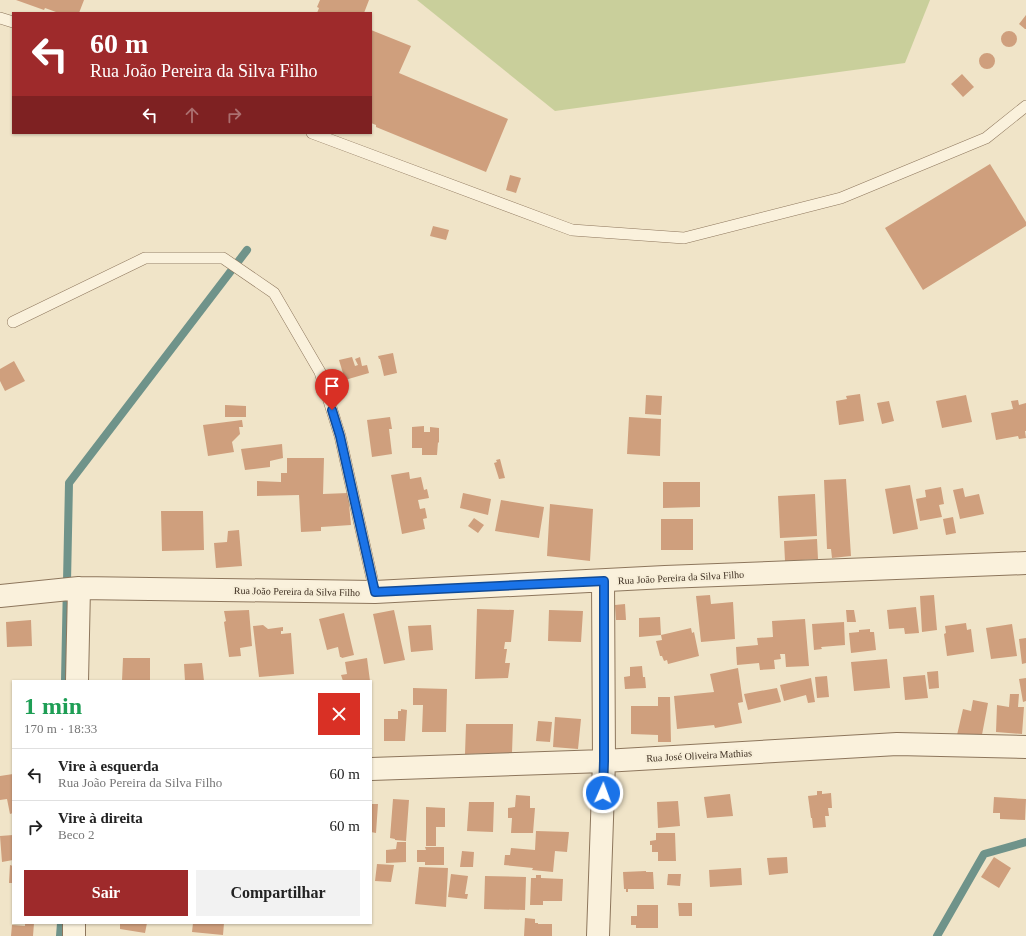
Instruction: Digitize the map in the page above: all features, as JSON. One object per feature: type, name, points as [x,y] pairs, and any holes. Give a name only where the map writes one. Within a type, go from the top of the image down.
[{"type":"street","name":"Rua João Pereira da Silva Filho","points":[[0,596],[79,588],[375,592],[1026,563]]},
{"type":"street","points":[[598,936],[604,761],[604,581]]},
{"type":"street","points":[[77,680],[79,588]]},
{"type":"street","name":"Rua José Oliveira Mathias","points":[[372,769],[604,761],[897,744],[1026,747]]},
{"type":"street","points":[[74,924],[74,936]]},
{"type":"lane","points":[[0,18],[12,22]]},
{"type":"lane","points":[[315,134],[572,230],[684,238],[841,198],[986,138],[1026,106]]},
{"type":"lane","points":[[13,322],[145,258],[223,258],[274,293],[320,372],[340,436],[375,592]]},
{"type":"green space","points":[[417,0],[930,0],[905,63],[555,111]]},
{"type":"building","points":[[16,0],[84,0],[79,12],[56,12],[45,8],[44,10]]},
{"type":"building","points":[[320,0],[369,0],[364,12],[317,12],[319,8],[317,7]]},
{"type":"building","points":[[1026,15],[1026,29],[1025,29],[1019,24]]},
{"type":"building","points":[[372,30],[411,46],[399,73],[508,119],[486,172],[376,127],[376,125],[372,123]]},
{"type":"building","points":[[1006,31],[1012,31],[1017,36],[1015,45],[1012,47],[1006,47],[1001,42],[1001,36]]},
{"type":"building","points":[[987,53],[993,55],[995,61],[993,67],[987,69],[981,67],[979,61],[981,55]]},
{"type":"building","points":[[962,74],[974,87],[963,97],[951,84]]},
{"type":"building","points":[[990,164],[1026,222],[1026,226],[923,290],[885,228]]},
{"type":"building","points":[[510,175],[521,178],[516,193],[506,190]]},
{"type":"building","points":[[433,226],[449,230],[446,240],[430,236]]},
{"type":"building","points":[[393,353],[397,373],[384,376],[378,356]]},
{"type":"building","points":[[352,357],[355,366],[358,365],[355,359],[360,357],[362,366],[367,365],[369,373],[345,380],[339,360]]},
{"type":"building","points":[[14,361],[25,381],[5,391],[0,381],[0,369]]},
{"type":"building","points":[[860,394],[864,421],[839,425],[836,401],[847,399],[846,396]]},
{"type":"building","points":[[646,395],[662,396],[661,415],[645,414]]},
{"type":"building","points":[[966,395],[972,422],[942,428],[936,401]]},
{"type":"building","points":[[1018,400],[1019,405],[1026,403],[1026,438],[1019,439],[1018,436],[996,440],[991,413],[1013,409],[1011,401]]},
{"type":"building","points":[[889,401],[894,421],[882,424],[877,403]]},
{"type":"building","points":[[225,405],[246,406],[246,417],[225,417]]},
{"type":"building","points":[[390,417],[392,429],[389,429],[392,454],[372,457],[367,420]]},
{"type":"building","points":[[629,417],[661,419],[660,456],[627,454]]},
{"type":"building","points":[[242,420],[243,427],[239,427],[240,434],[232,442],[234,452],[208,456],[203,425]]},
{"type":"building","points":[[424,426],[424,432],[430,432],[430,427],[439,428],[437,455],[422,455],[422,448],[412,448],[412,427]]},
{"type":"building","points":[[282,444],[283,458],[270,461],[270,467],[245,470],[241,449]]},
{"type":"building","points":[[287,458],[324,458],[323,494],[348,493],[351,525],[321,527],[321,531],[301,532],[299,495],[257,496],[257,481],[281,482],[281,473],[287,473]]},
{"type":"building","points":[[500,459],[505,478],[499,479],[494,463],[497,462],[496,460]]},
{"type":"building","points":[[409,472],[410,479],[421,477],[424,490],[427,489],[429,498],[418,500],[420,509],[425,508],[427,518],[423,519],[425,529],[402,534],[391,475]]},
{"type":"building","points":[[846,479],[851,556],[832,558],[831,549],[827,549],[824,480]]},
{"type":"building","points":[[663,482],[700,482],[700,507],[663,508]]},
{"type":"building","points":[[910,485],[918,529],[893,534],[885,489]]},
{"type":"building","points":[[941,487],[944,504],[939,505],[942,517],[920,521],[916,499],[926,497],[925,490]]},
{"type":"building","points":[[963,488],[965,497],[979,494],[984,514],[960,519],[953,490]]},
{"type":"building","points":[[463,493],[491,499],[488,515],[460,508]]},
{"type":"building","points":[[815,494],[817,536],[780,538],[778,496]]},
{"type":"building","points":[[501,500],[544,507],[539,538],[495,531]]},
{"type":"building","points":[[550,504],[593,509],[590,561],[547,556]]},
{"type":"building","points":[[161,511],[203,511],[204,550],[162,551]]},
{"type":"building","points":[[953,517],[956,533],[946,535],[943,519]]},
{"type":"building","points":[[474,518],[484,525],[478,533],[468,526]]},
{"type":"building","points":[[661,519],[693,519],[693,550],[661,550]]},
{"type":"building","points":[[239,530],[242,566],[216,568],[214,543],[227,542],[228,531]]},
{"type":"building","points":[[817,539],[818,559],[785,561],[784,541]]},
{"type":"building","points":[[710,595],[711,604],[733,602],[735,639],[701,642],[696,596]]},
{"type":"building","points":[[934,595],[937,630],[922,632],[920,596]]},
{"type":"building","points":[[625,604],[626,620],[616,620],[615,605]]},
{"type":"building","points":[[916,607],[919,633],[905,634],[904,628],[889,629],[887,610]]},
{"type":"building","points":[[477,609],[514,610],[511,642],[505,642],[504,649],[507,649],[505,663],[510,663],[508,678],[475,679]]},
{"type":"building","points":[[249,610],[252,646],[240,648],[241,656],[229,657],[224,611]]},
{"type":"building","points":[[394,610],[405,660],[384,664],[373,614]]},
{"type":"building","points":[[549,610],[583,611],[581,642],[548,641]]},
{"type":"building","points":[[846,610],[854,610],[856,622],[847,622]]},
{"type":"building","points":[[344,613],[354,655],[342,658],[340,657],[338,647],[327,650],[319,619]]},
{"type":"building","points":[[660,617],[661,635],[639,637],[639,618]]},
{"type":"building","points":[[805,619],[809,666],[786,667],[785,654],[780,654],[781,659],[774,660],[775,669],[760,670],[759,663],[737,665],[736,647],[758,645],[757,638],[773,637],[772,621]]},
{"type":"building","points":[[31,620],[32,646],[7,647],[6,622]]},
{"type":"building","points":[[844,622],[845,645],[821,647],[822,649],[814,650],[812,624]]},
{"type":"building","points":[[966,623],[967,630],[971,629],[974,652],[947,656],[944,634],[946,633],[945,626]]},
{"type":"building","points":[[1012,624],[1017,656],[991,659],[986,628]]},
{"type":"building","points":[[263,625],[268,629],[283,627],[281,634],[291,633],[294,674],[259,677],[253,626]]},
{"type":"building","points":[[431,625],[433,650],[411,652],[408,626]]},
{"type":"building","points":[[691,628],[692,633],[694,632],[699,656],[668,664],[667,660],[664,661],[662,656],[660,656],[656,641],[662,640],[661,635]]},
{"type":"building","points":[[870,629],[870,632],[874,632],[876,650],[851,653],[849,633]]},
{"type":"building","points":[[1026,638],[1026,663],[1022,664],[1019,639]]},
{"type":"building","points":[[123,658],[150,658],[150,680],[122,680]]},
{"type":"building","points":[[367,658],[370,680],[343,680],[341,675],[347,674],[345,662]]},
{"type":"building","points":[[887,659],[890,688],[854,691],[851,662]]},
{"type":"building","points":[[202,663],[204,680],[185,680],[184,664]]},
{"type":"building","points":[[642,666],[646,688],[625,689],[624,677],[630,676],[630,667]]},
{"type":"building","points":[[738,668],[743,702],[738,703],[742,723],[715,728],[714,725],[677,729],[674,696],[714,692],[710,674]]},
{"type":"building","points":[[938,671],[939,688],[929,689],[927,672]]},
{"type":"building","points":[[925,675],[928,698],[905,700],[903,677]]},
{"type":"building","points":[[827,676],[829,697],[817,698],[815,677]]},
{"type":"building","points":[[811,678],[815,702],[808,703],[806,695],[784,701],[780,685]]},
{"type":"building","points":[[1026,678],[1026,701],[1023,702],[1019,679]]},
{"type":"building","points":[[413,688],[447,689],[446,732],[422,732],[423,705],[413,705]]},
{"type":"building","points":[[777,688],[781,702],[748,710],[744,694]]},
{"type":"building","points":[[1010,694],[1019,694],[1018,707],[1024,707],[1022,734],[996,732],[997,705],[1009,707]]},
{"type":"building","points":[[658,697],[670,697],[671,742],[658,742]]},
{"type":"building","points":[[973,700],[988,703],[981,740],[957,735],[963,709],[971,711]]},
{"type":"building","points":[[631,706],[658,706],[658,735],[631,734]]},
{"type":"building","points":[[401,709],[407,710],[405,741],[384,741],[384,719],[398,719],[398,711],[401,711]]},
{"type":"building","points":[[555,717],[581,719],[578,749],[553,747]]},
{"type":"building","points":[[538,721],[552,722],[550,742],[536,741]]},
{"type":"building","points":[[466,724],[513,724],[512,753],[465,754]]},
{"type":"building","points":[[12,774],[12,813],[10,814],[7,799],[0,800],[0,776]]},
{"type":"building","points":[[817,791],[822,791],[822,794],[831,793],[832,808],[828,808],[829,816],[825,816],[826,827],[813,828],[808,796],[817,795]]},
{"type":"building","points":[[730,794],[733,816],[707,818],[704,797]]},
{"type":"building","points":[[516,795],[530,796],[530,808],[535,808],[533,833],[511,833],[512,818],[508,818],[508,808],[515,807]]},
{"type":"building","points":[[994,797],[1026,799],[1025,820],[1000,819],[1000,813],[993,813]]},
{"type":"building","points":[[393,799],[409,800],[406,841],[390,838]]},
{"type":"building","points":[[678,801],[680,826],[658,828],[657,802]]},
{"type":"building","points":[[469,802],[494,802],[493,832],[467,831]]},
{"type":"building","points":[[372,804],[378,804],[376,833],[372,832]]},
{"type":"building","points":[[426,807],[445,808],[445,827],[436,827],[436,846],[426,846]]},
{"type":"building","points":[[536,831],[569,832],[567,852],[555,851],[553,872],[504,865],[505,855],[510,855],[511,848],[535,850]]},
{"type":"building","points":[[656,833],[675,833],[676,861],[658,861],[658,852],[652,852],[652,845],[650,845],[650,841],[656,840]]},
{"type":"building","points":[[12,835],[12,860],[2,862],[0,836]]},
{"type":"building","points":[[397,842],[406,842],[406,862],[386,863],[386,850],[396,849]]},
{"type":"building","points":[[425,847],[444,847],[444,865],[425,865],[425,862],[417,862],[417,850],[426,850]]},
{"type":"building","points":[[462,851],[474,852],[473,867],[460,867]]},
{"type":"building","points":[[787,857],[788,873],[769,875],[767,858]]},
{"type":"building","points":[[994,857],[1011,868],[999,888],[981,877]]},
{"type":"building","points":[[377,864],[394,865],[391,882],[375,881]]},
{"type":"building","points":[[10,865],[12,866],[12,883],[9,883]]},
{"type":"building","points":[[419,867],[448,868],[446,907],[415,904]]},
{"type":"building","points":[[741,868],[742,885],[710,887],[709,870]]},
{"type":"building","points":[[623,872],[653,872],[654,889],[628,889],[628,892],[626,892],[626,889],[624,889]]},
{"type":"building","points":[[451,874],[468,876],[465,894],[468,894],[467,899],[448,897]]},
{"type":"building","points":[[668,874],[681,874],[680,886],[667,885]]},
{"type":"building","points":[[536,875],[541,875],[541,878],[563,879],[562,901],[543,901],[543,905],[530,905],[531,878],[536,878]]},
{"type":"building","points":[[485,876],[526,877],[525,910],[484,909]]},
{"type":"building","points":[[678,903],[692,903],[692,916],[679,916]]},
{"type":"building","points":[[637,905],[658,905],[658,928],[636,928],[636,925],[631,925],[631,916],[637,916]]},
{"type":"building","points":[[525,918],[535,919],[535,923],[538,924],[552,924],[552,936],[524,936]]},
{"type":"building","points":[[25,924],[34,924],[33,936],[11,936],[12,925],[25,926]]},
{"type":"building","points":[[120,924],[147,924],[145,933],[120,929]]},
{"type":"building","points":[[193,924],[224,924],[223,935],[192,932]]},
{"type":"waterway","points":[[65,680],[69,483],[247,250]]},
{"type":"waterway","points":[[937,936],[984,854],[1026,842]]},
{"type":"waterway","points":[[60,936],[61,924]]},
{"type":"route","points":[[332,410],[340,436],[375,592],[604,581],[603,793]]}]
